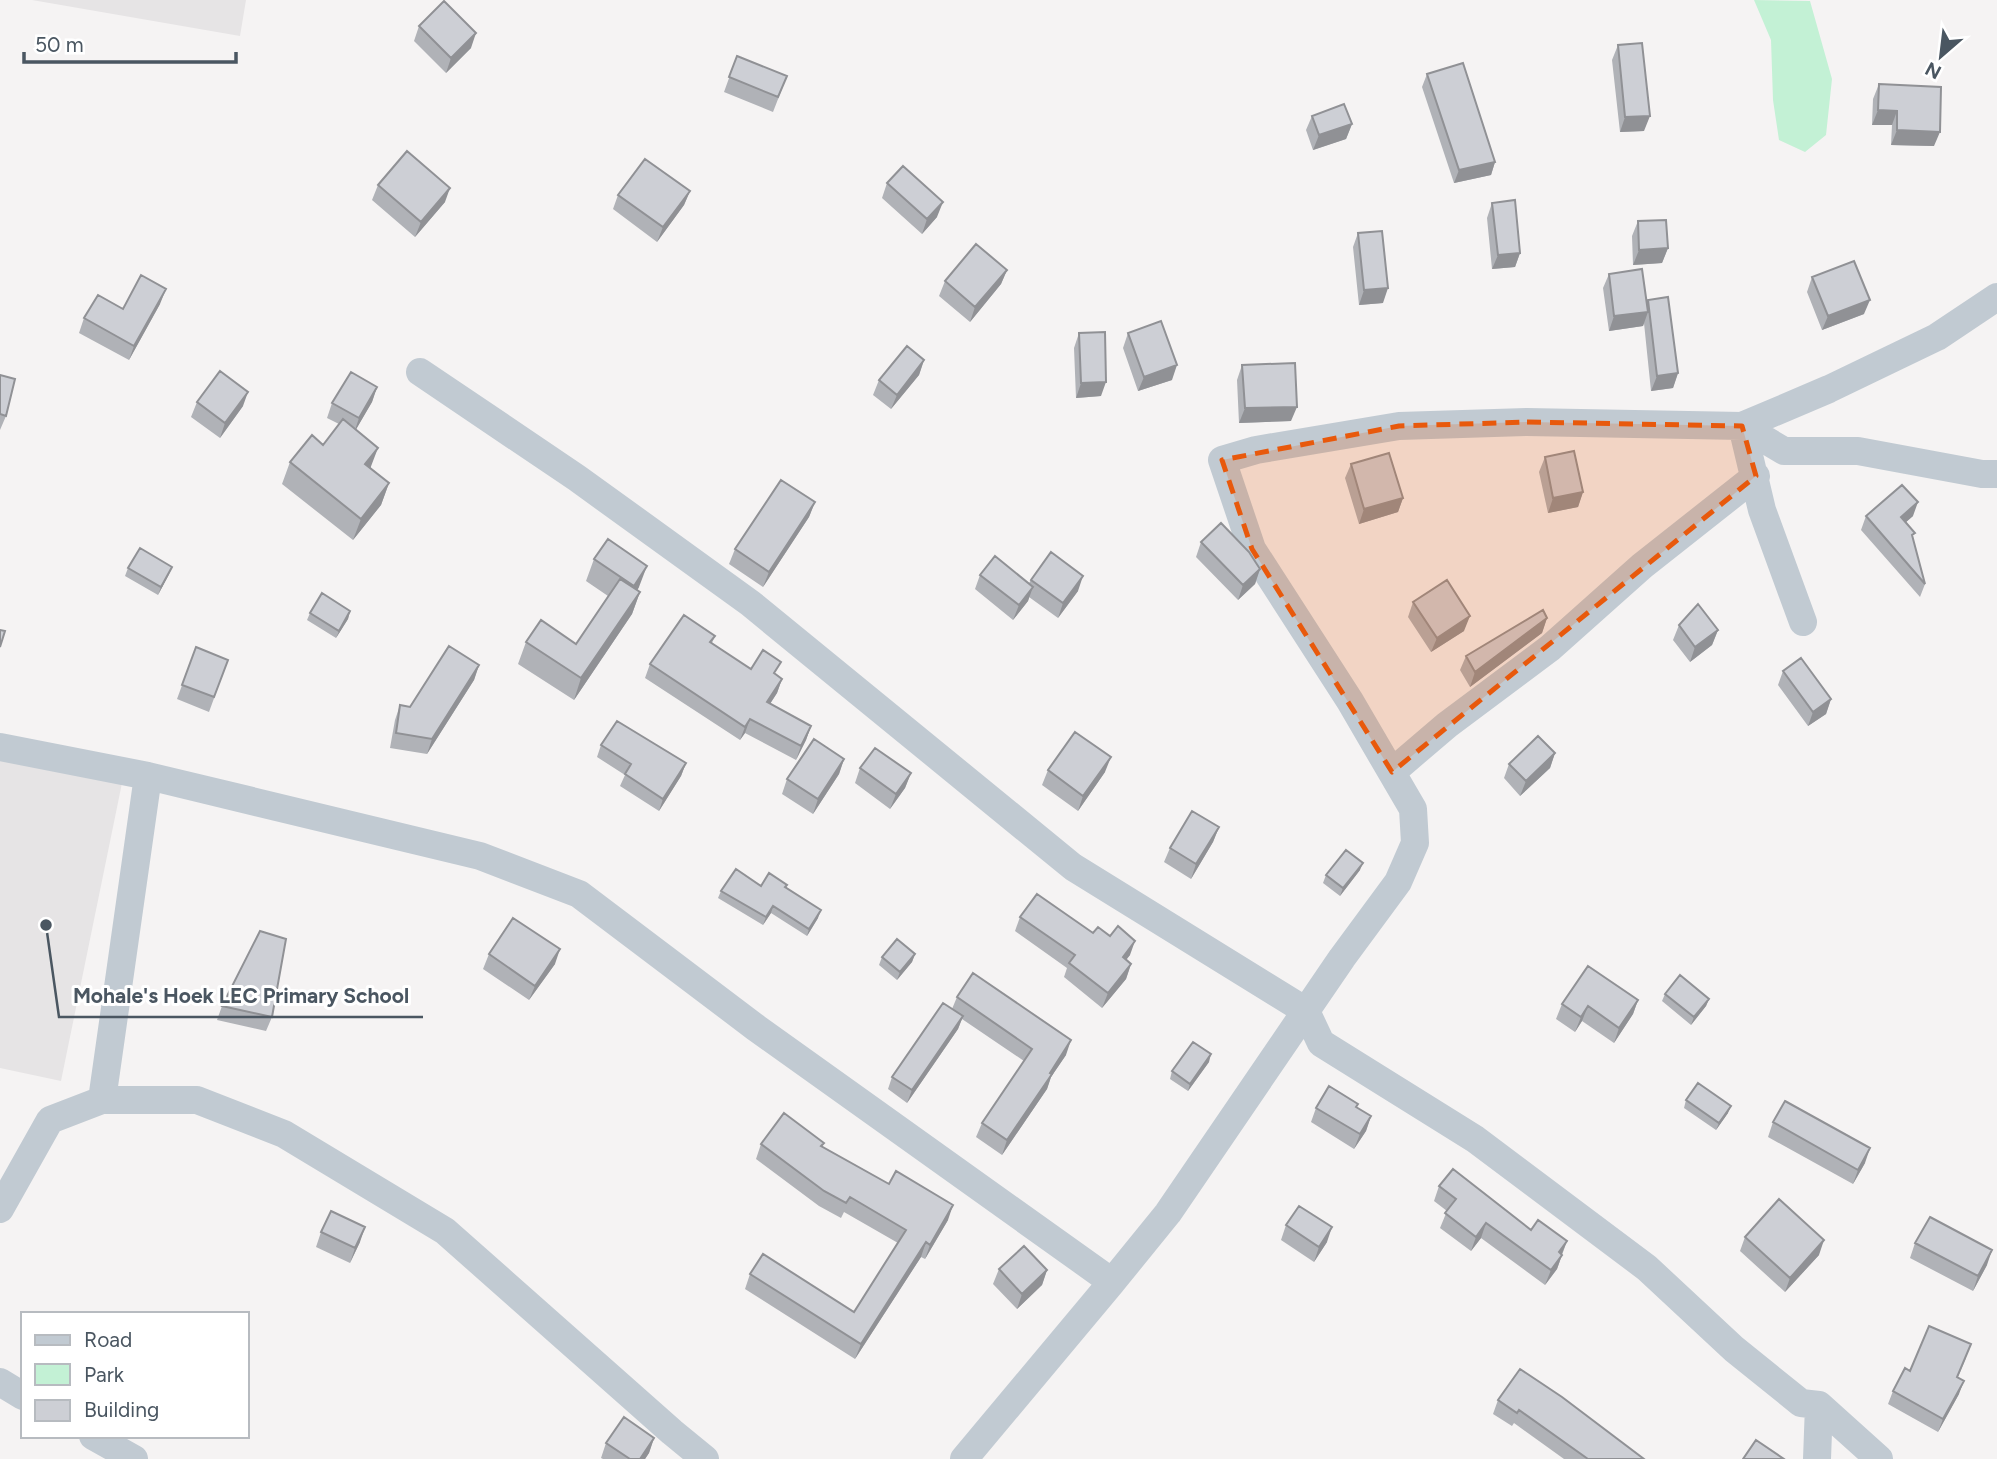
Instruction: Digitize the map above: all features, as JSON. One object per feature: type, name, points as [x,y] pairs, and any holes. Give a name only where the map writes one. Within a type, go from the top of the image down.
[{"type":"street","points":[[964,1459],[1168,1213],[1398,882],[1415,843],[1413,810],[1350,701],[1252,548],[1222,460],[1256,450],[1399,426],[1527,422],[1742,426],[1829,389],[1937,337],[1997,297]]},
{"type":"street","points":[[420,372],[577,478],[750,603],[1073,867],[1306,1011],[1321,1043],[1475,1139],[1647,1268],[1734,1349],[1801,1403],[1819,1405],[1879,1459]]},
{"type":"street","points":[[1742,426],[1784,451],[1858,451],[1982,474],[1997,474]]},
{"type":"street","points":[[1742,426],[1762,510],[1803,622]]},
{"type":"street","points":[[1392,772],[1447,725],[1550,648],[1642,566],[1756,476]]},
{"type":"street","points":[[0,747],[148,776],[480,856],[579,894],[755,1027],[1112,1282]]},
{"type":"street","points":[[102,1100],[148,776]]},
{"type":"street","points":[[0,1209],[50,1120],[102,1100],[197,1100],[284,1134],[445,1230],[705,1459]]},
{"type":"street","points":[[0,1382],[21,1395]]},
{"type":"street","points":[[1817,1459],[1819,1405]]},
{"type":"street","points":[[97,1438],[134,1459]]},
{"type":"highlighted area","points":[[1527,422],[1742,426],[1756,476],[1392,772],[1252,549],[1222,460],[1399,426]]},
{"type":"shaded area","points":[[32,0],[246,0],[240,36]]},
{"type":"shaded area","points":[[0,760],[122,783],[61,1081],[0,1068]]},
{"type":"green space","points":[[1754,0],[1810,1],[1832,79],[1826,135],[1805,152],[1779,140],[1773,100],[1771,40]]},
{"type":"building","points":[[444,1],[476,33],[451,58],[419,26]]},
{"type":"building","points":[[1642,43],[1650,116],[1625,117],[1618,45]]},
{"type":"building","points":[[737,56],[787,76],[778,97],[729,77]]},
{"type":"building","points":[[1463,63],[1495,162],[1459,170],[1427,74]]},
{"type":"building","points":[[1879,84],[1941,87],[1940,132],[1897,130],[1897,111],[1878,110]]},
{"type":"building","points":[[1344,104],[1352,124],[1319,135],[1312,116]]},
{"type":"building","points":[[407,151],[450,188],[421,222],[378,185]]},
{"type":"building","points":[[645,159],[690,191],[663,227],[618,195]]},
{"type":"building","points":[[903,166],[943,202],[927,219],[887,183]]},
{"type":"building","points":[[1515,200],[1520,253],[1498,255],[1492,203]]},
{"type":"building","points":[[1666,220],[1668,248],[1639,250],[1638,221]]},
{"type":"building","points":[[1382,231],[1388,288],[1364,290],[1358,233]]},
{"type":"building","points":[[976,244],[1007,270],[975,307],[945,281]]},
{"type":"building","points":[[1854,261],[1870,300],[1828,316],[1812,277]]},
{"type":"building","points":[[1642,269],[1648,312],[1614,316],[1609,274]]},
{"type":"building","points":[[141,275],[166,289],[134,346],[84,318],[98,295],[123,309]]},
{"type":"building","points":[[1668,297],[1678,373],[1657,376],[1648,300]]},
{"type":"building","points":[[1161,321],[1177,365],[1144,377],[1128,333]]},
{"type":"building","points":[[1105,332],[1106,382],[1081,383],[1079,333]]},
{"type":"building","points":[[907,346],[924,360],[897,395],[879,380]]},
{"type":"building","points":[[1295,363],[1297,407],[1245,408],[1242,365]]},
{"type":"building","points":[[220,371],[248,392],[225,423],[197,402]]},
{"type":"building","points":[[351,372],[377,387],[359,418],[332,403]]},
{"type":"building","points":[[0,375],[15,379],[6,416],[0,414]]},
{"type":"building","points":[[343,419],[378,448],[365,464],[389,483],[361,519],[290,462],[312,435],[323,445]]},
{"type":"building","points":[[1574,451],[1583,492],[1553,498],[1545,457]]},
{"type":"building","points":[[1389,453],[1403,498],[1364,509],[1351,464]]},
{"type":"building","points":[[781,480],[815,502],[769,572],[735,549]]},
{"type":"building","points":[[1902,485],[1918,502],[1901,517],[1915,533],[1912,535],[1925,584],[1866,516]]},
{"type":"building","points":[[1221,523],[1249,552],[1260,569],[1243,585],[1201,542]]},
{"type":"building","points":[[608,539],[647,566],[634,586],[594,559]]},
{"type":"building","points":[[140,548],[172,567],[161,587],[128,568]]},
{"type":"building","points":[[1051,552],[1083,576],[1063,603],[1031,580]]},
{"type":"building","points":[[995,556],[1033,587],[1019,605],[980,575]]},
{"type":"building","points":[[620,579],[640,592],[581,678],[526,642],[541,620],[576,644]]},
{"type":"building","points":[[1447,580],[1470,616],[1437,638],[1413,602]]},
{"type":"building","points":[[322,593],[350,611],[339,631],[310,613]]},
{"type":"building","points":[[1698,604],[1718,630],[1695,647],[1679,625]]},
{"type":"building","points":[[1543,610],[1547,618],[1475,672],[1466,656]]},
{"type":"building","points":[[684,615],[715,636],[710,642],[751,669],[763,650],[781,662],[774,673],[782,679],[767,702],[811,726],[801,746],[750,719],[745,727],[650,664]]},
{"type":"building","points":[[0,630],[5,631],[0,647]]},
{"type":"building","points":[[449,646],[479,665],[432,739],[396,733],[400,705],[410,707]]},
{"type":"building","points":[[196,647],[228,660],[214,697],[182,685]]},
{"type":"building","points":[[1801,658],[1831,699],[1813,712],[1783,671]]},
{"type":"building","points":[[617,721],[686,763],[663,799],[625,774],[631,764],[601,745]]},
{"type":"building","points":[[1075,732],[1111,757],[1083,796],[1048,770]]},
{"type":"building","points":[[1538,736],[1555,753],[1526,781],[1509,764]]},
{"type":"building","points":[[814,739],[844,759],[818,799],[787,779]]},
{"type":"building","points":[[875,748],[911,773],[896,794],[860,768]]},
{"type":"building","points":[[1192,811],[1219,827],[1196,864],[1170,848]]},
{"type":"building","points":[[1346,850],[1363,863],[1343,888],[1326,875]]},
{"type":"building","points":[[736,869],[761,886],[769,873],[787,885],[785,887],[821,910],[809,929],[773,906],[766,917],[721,891]]},
{"type":"building","points":[[1037,894],[1093,933],[1098,927],[1110,936],[1118,926],[1135,941],[1123,957],[1131,964],[1108,993],[1069,963],[1075,955],[1020,917]]},
{"type":"building","points":[[513,918],[560,949],[535,986],[489,954]]},
{"type":"building","points":[[260,931],[286,939],[272,1017],[222,1006]]},
{"type":"building","points":[[897,939],[915,954],[900,972],[882,957]]},
{"type":"building","points":[[1588,966],[1638,1000],[1619,1028],[1588,1006],[1581,1017],[1562,1004]]},
{"type":"building","points":[[973,973],[1071,1040],[1050,1073],[1052,1074],[1007,1140],[982,1123],[1032,1049],[957,997]]},
{"type":"building","points":[[1680,975],[1709,999],[1694,1017],[1665,994]]},
{"type":"building","points":[[943,1003],[963,1016],[912,1090],[892,1077]]},
{"type":"building","points":[[1193,1042],[1211,1054],[1190,1084],[1172,1071]]},
{"type":"building","points":[[1698,1083],[1731,1106],[1719,1123],[1686,1100]]},
{"type":"building","points":[[1329,1086],[1358,1104],[1356,1107],[1371,1116],[1360,1134],[1316,1108]]},
{"type":"building","points":[[1785,1101],[1870,1148],[1858,1170],[1773,1122]]},
{"type":"building","points":[[784,1113],[824,1143],[821,1146],[889,1184],[896,1171],[953,1205],[930,1245],[926,1242],[861,1344],[750,1274],[763,1254],[854,1312],[906,1230],[850,1197],[846,1203],[824,1191],[761,1144]]},
{"type":"building","points":[[1453,1169],[1531,1230],[1538,1220],[1567,1241],[1559,1252],[1562,1255],[1551,1270],[1486,1223],[1476,1237],[1445,1213],[1456,1199],[1439,1186]]},
{"type":"building","points":[[1779,1199],[1824,1240],[1790,1278],[1745,1237]]},
{"type":"building","points":[[1299,1206],[1332,1227],[1319,1247],[1286,1225]]},
{"type":"building","points":[[331,1211],[365,1227],[355,1248],[321,1232]]},
{"type":"building","points":[[1930,1217],[1992,1250],[1978,1276],[1915,1243]]},
{"type":"building","points":[[1024,1246],[1047,1270],[1022,1294],[999,1269]]},
{"type":"building","points":[[1929,1326],[1971,1344],[1957,1377],[1964,1381],[1943,1419],[1893,1391],[1905,1368],[1910,1371]]},
{"type":"building","points":[[1520,1369],[1644,1459],[1588,1459],[1519,1410],[1517,1413],[1498,1400]]},
{"type":"building","points":[[624,1417],[654,1438],[640,1459],[630,1459],[606,1443]]},
{"type":"building","points":[[1756,1440],[1784,1459],[1743,1459]]},
{"type":"place","name":"Mohale's Hoek LEC Primary School","points":[[46,925]]}]
